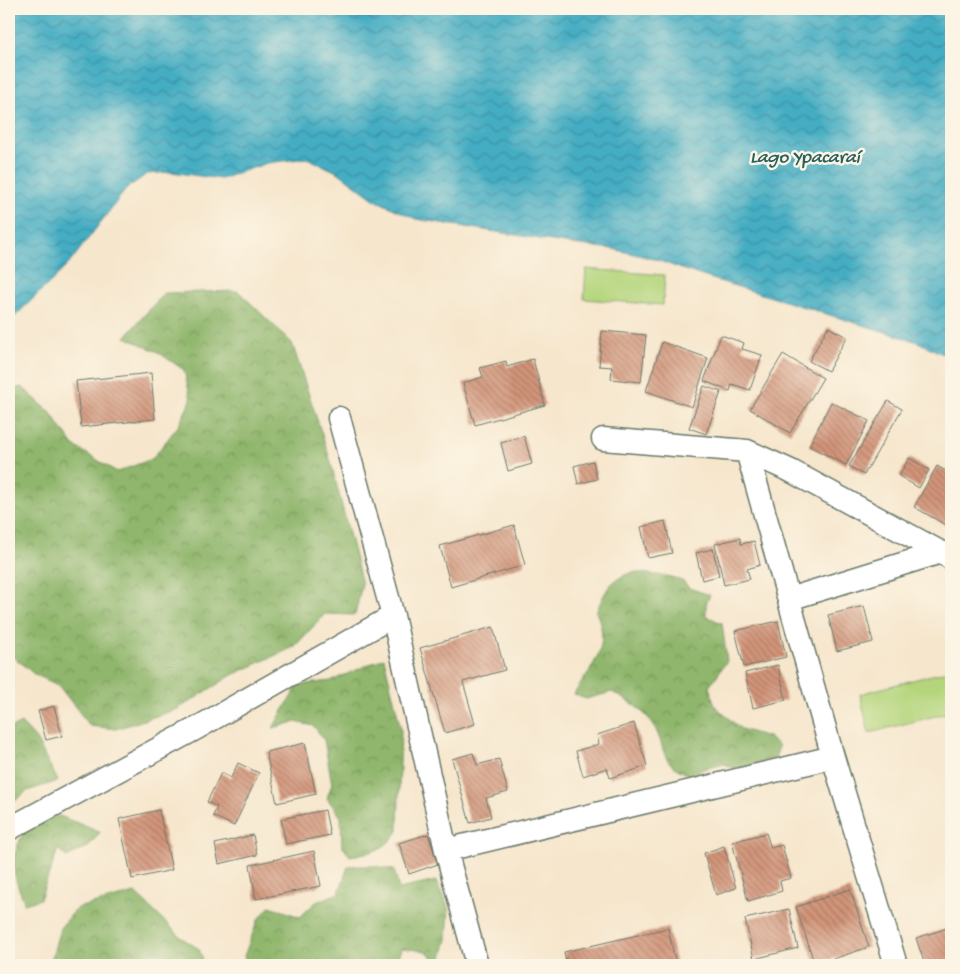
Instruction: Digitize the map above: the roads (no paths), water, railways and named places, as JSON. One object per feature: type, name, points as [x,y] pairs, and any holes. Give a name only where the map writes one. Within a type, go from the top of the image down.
[{"type":"street","points":[[339,418],[393,616],[446,850],[476,965]]},
{"type":"street","points":[[603,438],[747,451],[791,470],[946,555]]},
{"type":"street","points":[[747,451],[833,757],[896,965]]},
{"type":"street","points":[[789,599],[946,555]]},
{"type":"street","points":[[9,830],[196,728],[393,616]]},
{"type":"street","points":[[446,850],[833,757]]},
{"type":"water","name":"Lago Ypacaraí","points":[[9,9],[951,9],[951,358],[918,342],[696,274],[654,259],[613,249],[416,219],[375,200],[339,173],[307,158],[267,163],[221,179],[171,172],[147,174],[127,188],[68,265],[9,322]]}]
